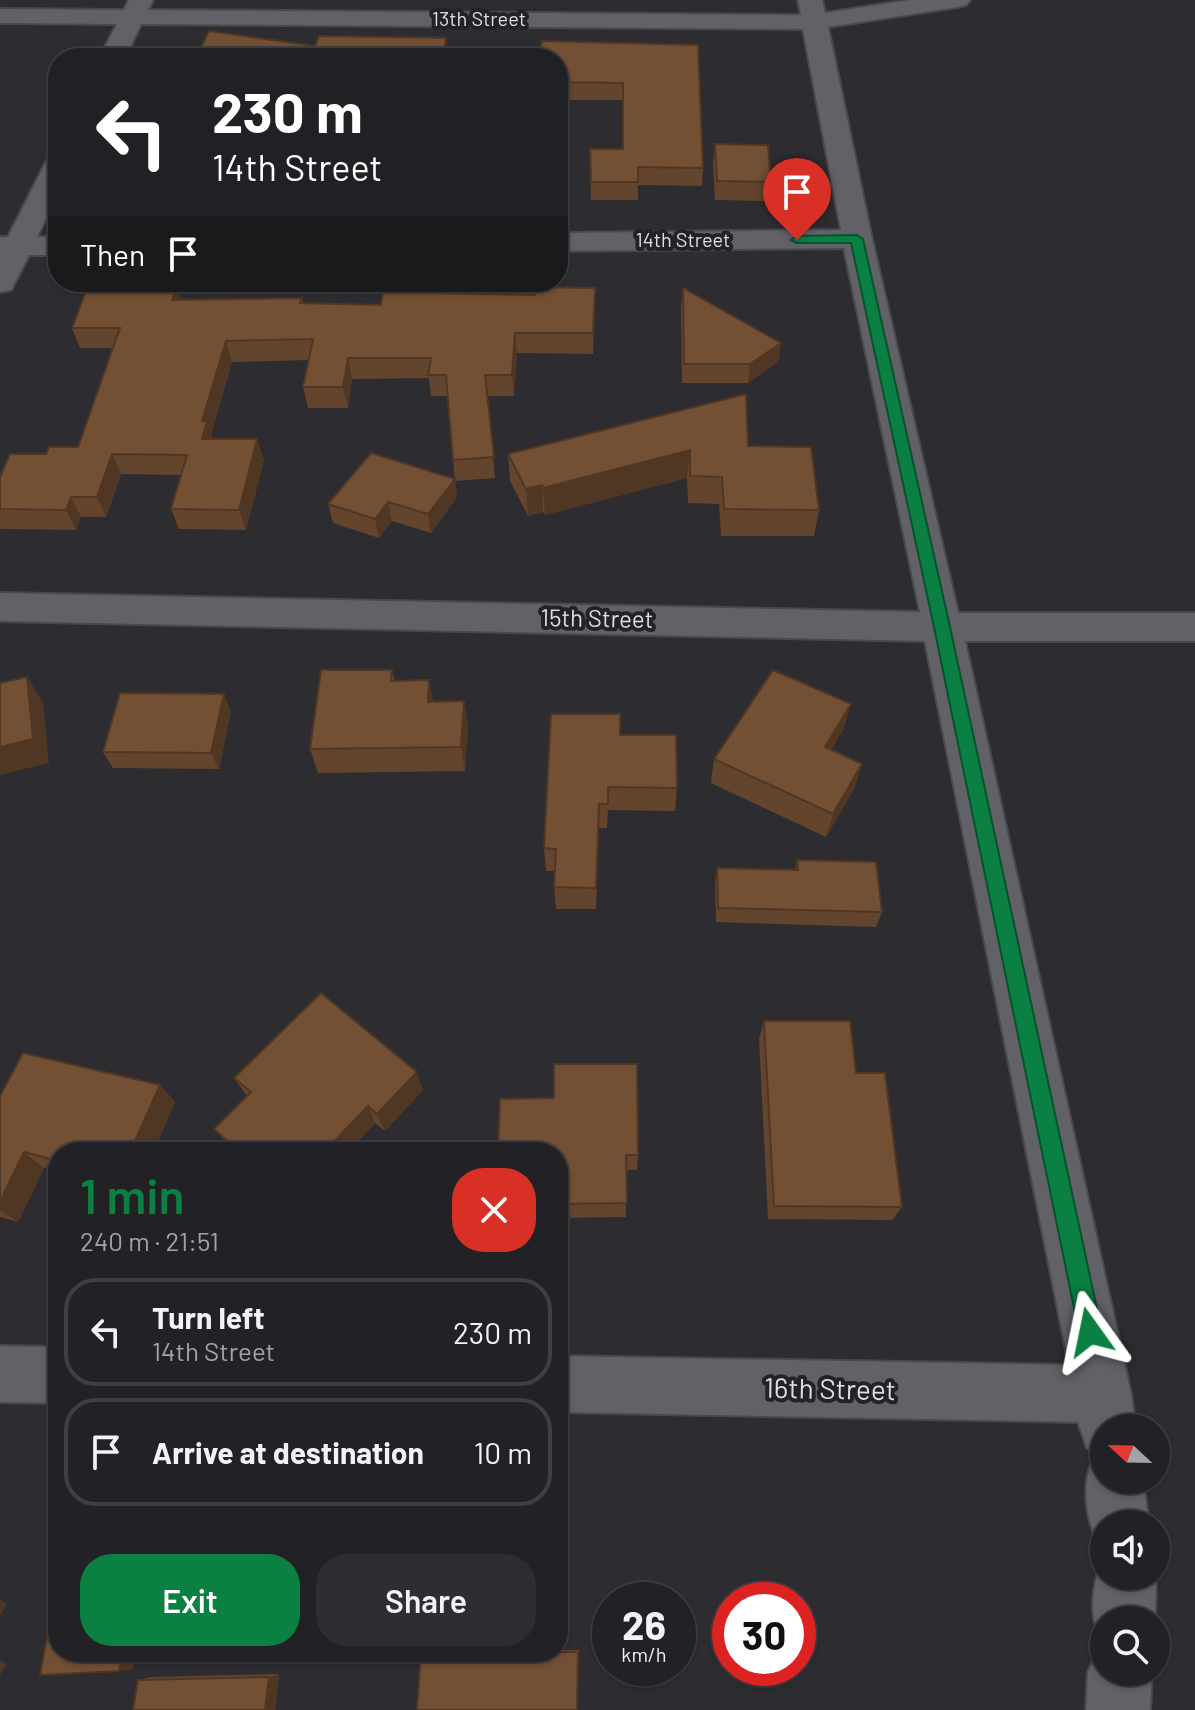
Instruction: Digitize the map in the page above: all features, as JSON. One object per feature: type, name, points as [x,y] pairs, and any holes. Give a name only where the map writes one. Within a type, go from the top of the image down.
[{"type":"street","name":"13th Street","points":[[0,16],[137,8],[812,11],[958,0]]},
{"type":"street","points":[[117,48],[137,8]]},
{"type":"street","points":[[812,11],[857,239],[942,627],[1105,1411]]},
{"type":"street","points":[[0,283],[8,246],[48,180]]},
{"type":"street","name":"14th Street","points":[[568,242],[857,239]]},
{"type":"street","points":[[8,246],[48,246]]},
{"type":"street","name":"15th Street","points":[[0,607],[942,627],[1195,627]]},
{"type":"street","points":[[0,1374],[48,1375]]},
{"type":"street","name":"16th Street","points":[[568,1384],[1105,1411]]},
{"type":"street","points":[[1118,1710],[1119,1686]]},
{"type":"building","points":[[209,31],[315,46],[319,36],[446,38],[444,48],[201,48]]},
{"type":"building","points":[[542,41],[698,45],[703,168],[638,167],[638,182],[591,182],[590,149],[623,149],[623,83],[568,82],[568,48],[541,48]]},
{"type":"building","points":[[715,144],[768,145],[771,182],[717,181]]},
{"type":"building","points":[[568,288],[595,288],[593,333],[515,333],[512,375],[485,375],[494,457],[453,460],[446,375],[428,375],[431,358],[348,358],[343,387],[303,387],[313,339],[226,341],[202,421],[207,421],[202,439],[257,439],[239,510],[171,509],[187,455],[112,454],[97,497],[71,497],[66,510],[0,509],[0,477],[10,454],[46,454],[49,447],[78,447],[120,328],[72,328],[86,292],[175,292],[172,300],[302,298],[300,303],[381,305],[383,292],[535,295],[535,292],[568,292]]},
{"type":"building","points":[[683,288],[781,343],[750,364],[684,364]]},
{"type":"building","points":[[746,394],[748,446],[811,447],[819,510],[724,509],[722,477],[690,476],[690,450],[543,488],[542,485],[526,489],[508,454]]},
{"type":"building","points":[[371,453],[455,479],[428,514],[388,502],[375,519],[328,504]]},
{"type":"building","points":[[321,670],[392,670],[391,681],[429,680],[428,702],[464,701],[461,747],[310,749]]},
{"type":"building","points":[[773,670],[851,704],[825,747],[862,764],[833,814],[714,759]]},
{"type":"building","points":[[27,677],[33,739],[0,747],[0,683]]},
{"type":"building","points":[[120,693],[224,694],[211,753],[103,752]]},
{"type":"building","points":[[551,714],[620,714],[620,735],[676,735],[677,788],[608,787],[608,804],[599,804],[596,888],[554,887],[556,849],[544,848]]},
{"type":"building","points":[[797,860],[876,862],[882,912],[718,908],[717,868],[798,870]]},
{"type":"building","points":[[321,993],[417,1072],[377,1114],[368,1106],[334,1142],[228,1142],[214,1129],[251,1092],[234,1078]]},
{"type":"building","points":[[764,1021],[850,1021],[856,1073],[885,1073],[902,1207],[774,1206]]},
{"type":"building","points":[[23,1053],[160,1085],[134,1142],[48,1142],[48,1158],[24,1152],[0,1201],[0,1096]]},
{"type":"building","points":[[554,1064],[637,1064],[638,1155],[626,1155],[627,1203],[568,1204],[568,1142],[498,1142],[500,1099],[554,1098]]},
{"type":"building","points":[[48,1633],[48,1662],[120,1662],[119,1671],[40,1675]]},
{"type":"building","points":[[568,1652],[578,1652],[577,1710],[417,1710],[420,1662],[568,1662]]},
{"type":"building","points":[[269,1677],[265,1710],[133,1710],[138,1680]]},
{"type":"route","points":[[797,240],[857,239],[1090,1332]]}]
